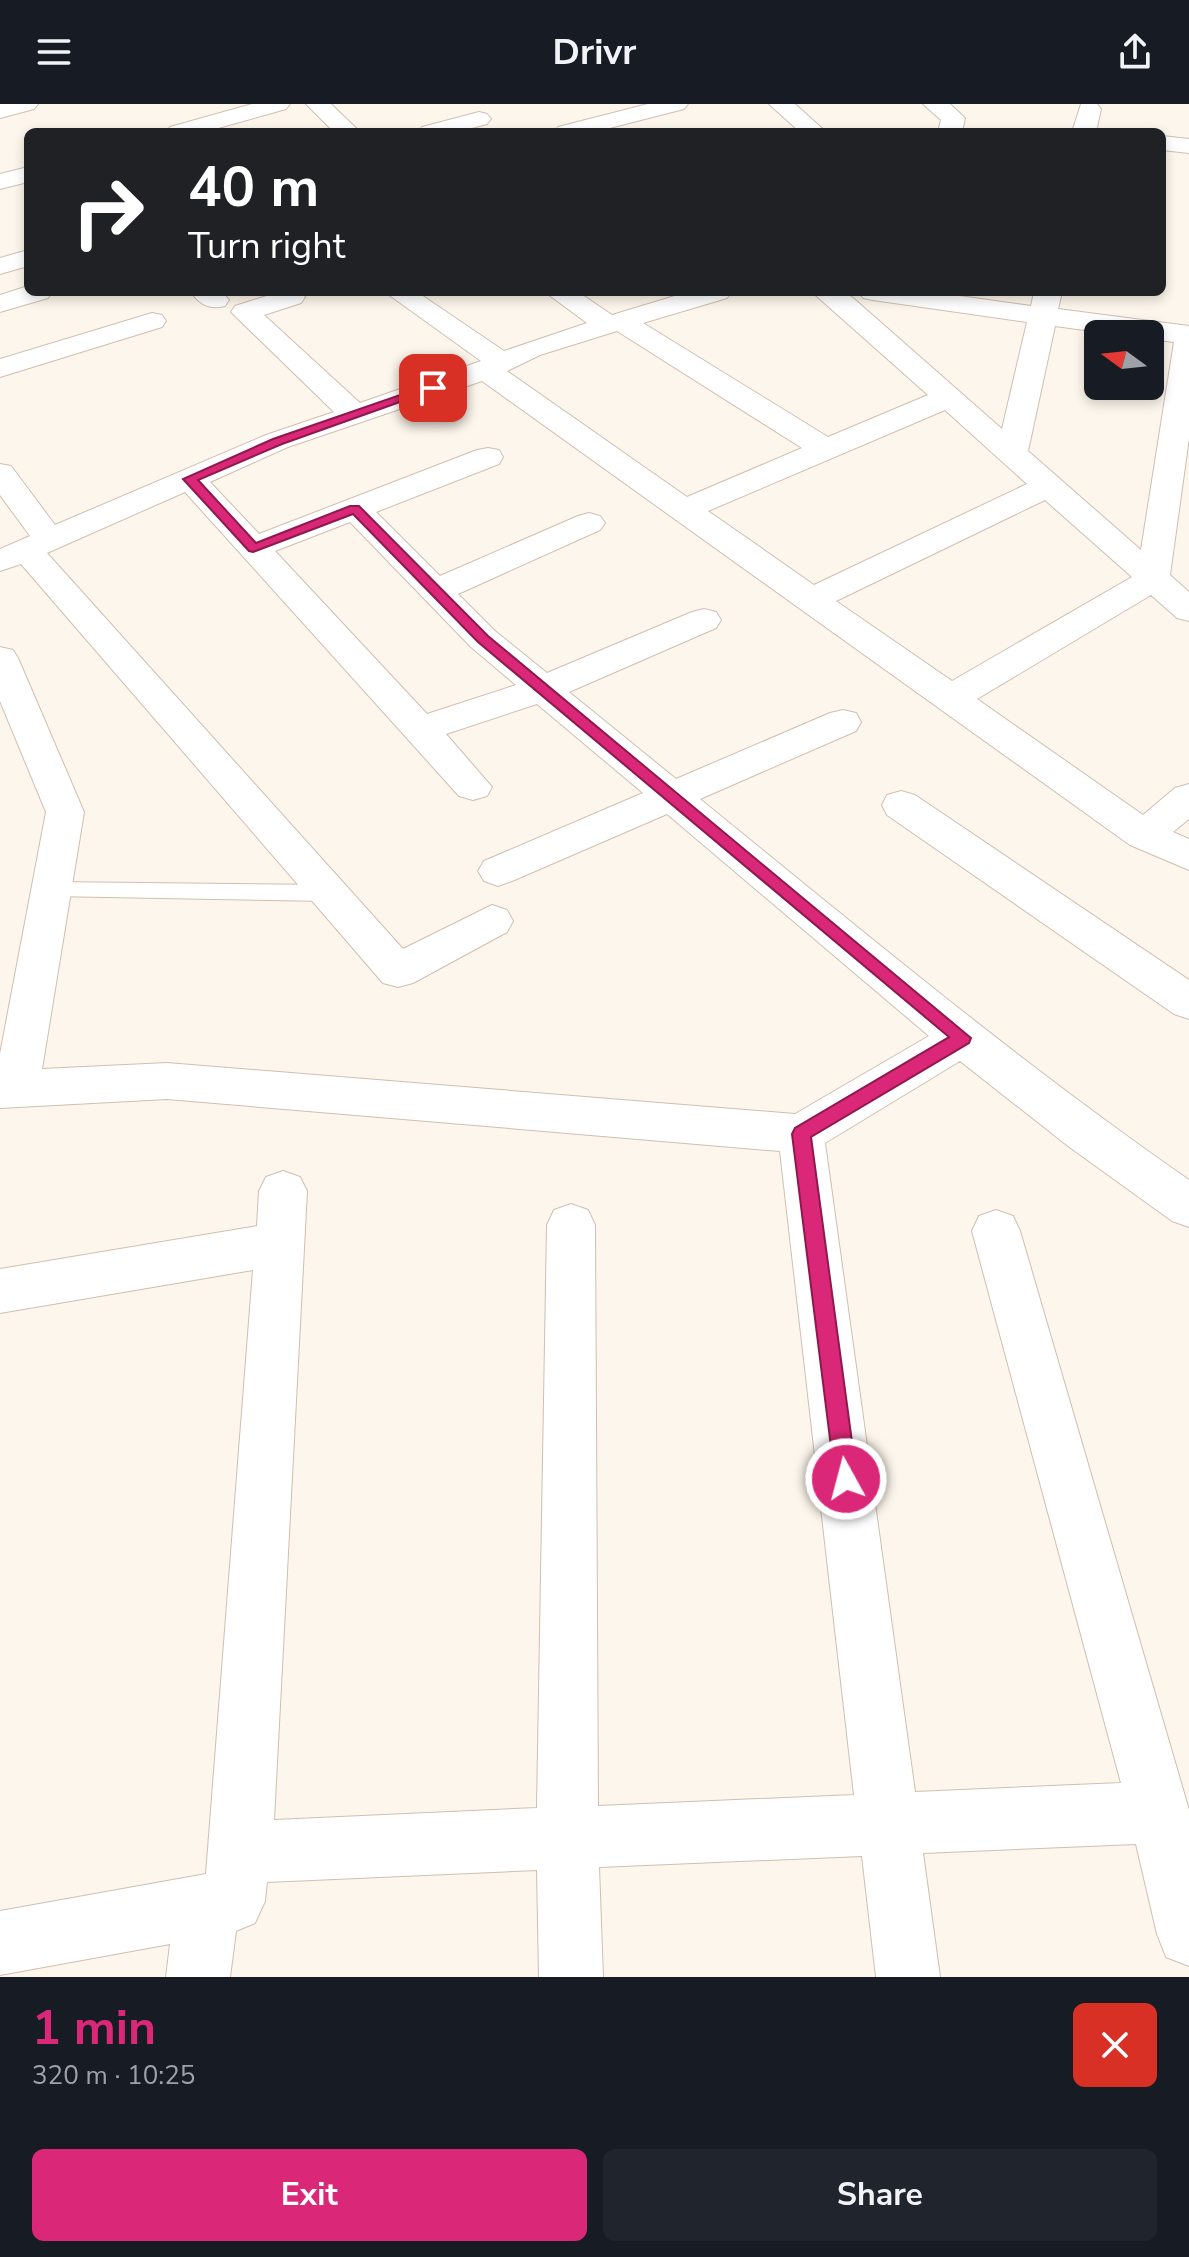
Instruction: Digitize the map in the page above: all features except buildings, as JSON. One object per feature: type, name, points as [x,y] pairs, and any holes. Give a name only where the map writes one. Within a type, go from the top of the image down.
[{"type":"street","points":[[0,111],[26,104]]},
{"type":"street","points":[[182,104],[211,128],[278,104]]},
{"type":"street","points":[[318,104],[344,128]]},
{"type":"street","points":[[573,126],[676,104]]},
{"type":"street","points":[[781,104],[809,128]]},
{"type":"street","points":[[935,104],[953,118],[951,128]]},
{"type":"street","points":[[445,128],[479,119]]},
{"type":"street","points":[[1166,143],[1189,146]]},
{"type":"street","points":[[0,182],[24,175]]},
{"type":"street","points":[[0,266],[24,259]]},
{"type":"street","points":[[0,304],[25,296]]},
{"type":"street","points":[[404,296],[683,510],[1144,835],[1189,856]]},
{"type":"street","points":[[566,296],[825,449]]},
{"type":"street","points":[[25,550],[277,441],[493,366],[530,349],[704,296]]},
{"type":"street","points":[[831,296],[1189,610]]},
{"type":"street","points":[[928,296],[1046,304],[1189,335],[1153,579]]},
{"type":"street","points":[[291,297],[245,312],[355,415]]},
{"type":"street","points":[[1012,454],[1046,304]]},
{"type":"street","points":[[0,368],[152,321]]},
{"type":"street","points":[[683,510],[949,397]]},
{"type":"street","points":[[253,548],[488,457]]},
{"type":"street","points":[[0,473],[25,550],[398,971],[492,921]]},
{"type":"street","points":[[190,479],[473,787]]},
{"type":"street","points":[[810,600],[1048,486]]},
{"type":"street","points":[[355,509],[483,639],[962,1038],[1084,1132],[1189,1206]]},
{"type":"street","points":[[435,591],[589,523]]},
{"type":"street","points":[[949,699],[1153,579]]},
{"type":"street","points":[[420,730],[543,689],[704,620]]},
{"type":"street","points":[[0,658],[65,812],[8,1090],[167,1081],[801,1134],[962,1038]]},
{"type":"street","points":[[498,871],[843,722]]},
{"type":"street","points":[[1144,835],[1189,798]]},
{"type":"street","points":[[901,805],[1189,1002]]},
{"type":"street","points":[[801,1134],[891,1824],[908,1977]]},
{"type":"street","points":[[0,1943],[233,1901],[241,1852],[283,1191]]},
{"type":"street","points":[[571,1225],[567,1838],[571,1977]]},
{"type":"street","points":[[996,1231],[1159,1812],[1189,1934]]},
{"type":"street","points":[[0,1291],[280,1244]]},
{"type":"street","points":[[241,1852],[1159,1812]]},
{"type":"street","points":[[198,1977],[207,1906]]},
{"type":"lane","points":[[51,889],[328,893]]},
{"type":"route","points":[[433,388],[277,441],[190,479],[253,548],[355,509],[483,639],[962,1038],[801,1134],[846,1479]]}]
